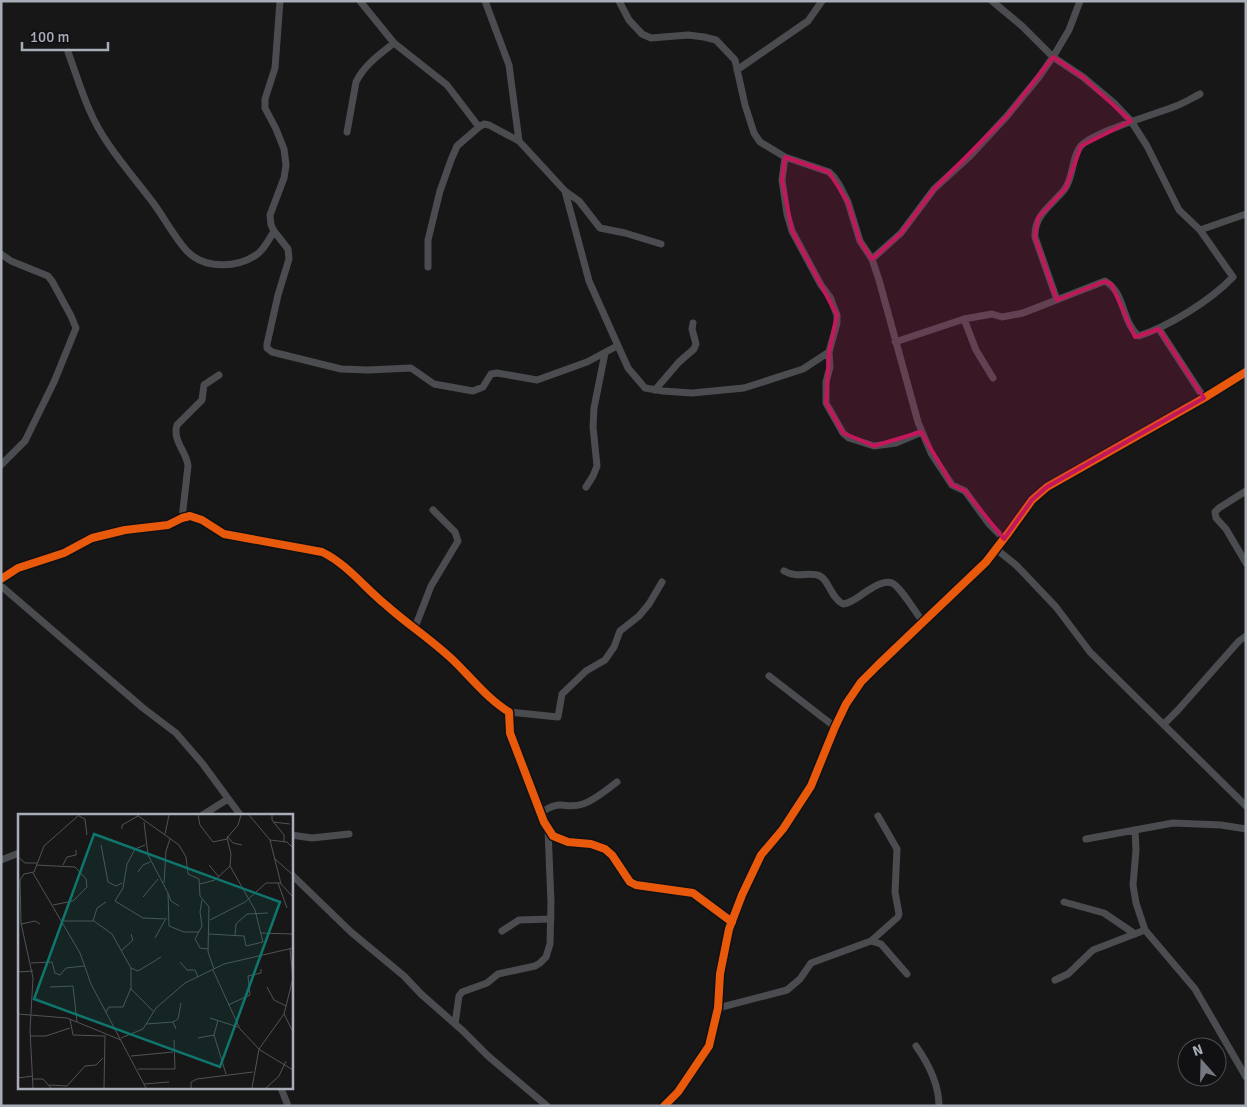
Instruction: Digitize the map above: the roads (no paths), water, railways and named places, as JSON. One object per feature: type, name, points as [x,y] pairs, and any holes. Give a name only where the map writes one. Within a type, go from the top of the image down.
[{"type":"street","points":[[280,1],[275,68],[264,108],[276,129],[284,150],[286,165],[284,178],[270,215],[271,225],[285,243],[289,259],[278,295],[267,344],[268,348],[272,352],[341,369],[411,368],[434,384],[473,391],[483,387],[491,374],[497,373],[537,380],[605,354],[617,346]]},
{"type":"street","points":[[360,1],[394,43],[440,78],[480,127]]},
{"type":"street","points":[[485,1],[508,65],[519,141]]},
{"type":"street","points":[[619,1],[629,20],[642,34],[651,38],[688,35],[716,40],[735,60],[745,106],[754,133],[760,142],[785,157],[829,172],[834,177],[848,202],[860,241],[872,259],[922,432],[931,453],[952,484],[965,491],[989,524],[1004,539]]},
{"type":"street","points":[[737,70],[808,21],[822,1]]},
{"type":"street","points":[[895,342],[964,319],[992,314],[999,317],[1023,313],[1105,281],[1118,292],[1133,330],[1139,336],[1158,329],[1223,288],[1233,277],[1200,230],[1179,210],[1147,146],[1131,121],[1114,103],[1083,76],[1053,57],[1022,26],[992,1]]},
{"type":"street","points":[[872,259],[901,233],[934,189],[969,157],[1007,116],[1053,57],[1069,30],[1080,1]]},
{"type":"street","points":[[346,132],[359,75],[372,61],[394,43]]},
{"type":"street","points":[[68,52],[89,110],[102,132],[120,161],[188,252],[202,262],[214,264],[245,261],[257,254],[274,231]]},
{"type":"street","points":[[1057,300],[1035,237],[1034,227],[1038,218],[1066,188],[1081,146],[1131,121],[1178,105],[1200,94]]},
{"type":"street","points":[[428,267],[428,240],[440,191],[451,160],[457,146],[484,124],[490,125],[519,141],[565,191],[579,201],[600,228],[625,233],[661,244]]},
{"type":"street","points":[[785,157],[782,180],[787,214],[792,231],[821,285],[830,297],[837,315],[837,323],[829,352],[830,367],[827,374],[826,403],[843,433],[849,438],[874,446],[896,443],[922,432]]},
{"type":"street","points":[[565,191],[589,281],[628,368],[645,388],[692,393],[744,388],[803,369],[829,352]]},
{"type":"street","points":[[1200,230],[1246,214]]},
{"type":"street","points":[[1,254],[11,261],[48,276],[76,328],[54,382],[29,434],[20,447],[1,465]]},
{"type":"street","points":[[964,319],[976,350],[993,378]]},
{"type":"street","points":[[655,390],[679,362],[694,349],[696,344],[692,329],[693,323]]},
{"type":"street","points":[[1158,329],[1204,398]]},
{"type":"street","points":[[586,487],[593,476],[596,466],[593,427],[594,408],[605,354]]},
{"type":"street","points":[[664,1106],[678,1092],[708,1046],[718,1008],[721,964],[732,922],[760,855],[783,829],[811,786],[846,704],[862,682],[986,562],[1032,500],[1047,487],[1246,372]]},
{"type":"street","points":[[182,518],[188,460],[177,440],[177,426],[202,400],[204,385],[219,375]]},
{"type":"street","points":[[1246,491],[1219,508],[1215,515],[1226,529],[1246,563]]},
{"type":"street","points":[[414,630],[431,586],[458,541],[455,532],[433,510]]},
{"type":"street","points":[[1,579],[18,568],[64,553],[92,538],[125,530],[168,525],[182,518],[196,517],[214,529],[229,535],[270,544],[307,548],[329,556],[347,568],[366,588],[414,630],[451,658],[496,704],[509,712],[558,717],[562,694],[586,671],[605,660],[611,654],[620,631],[639,616],[649,604],[662,582]]},
{"type":"street","points":[[996,549],[1016,565],[1042,591],[1090,652],[1246,806]]},
{"type":"street","points":[[784,571],[796,576],[819,575],[823,578],[834,597],[843,604],[848,603],[875,586],[892,583],[924,623]]},
{"type":"street","points":[[1,586],[176,733],[202,763],[240,814]]},
{"type":"street","points":[[1164,724],[1239,641],[1246,636]]},
{"type":"street","points":[[768,676],[835,727]]},
{"type":"street","points":[[509,712],[510,733],[541,813],[552,836],[568,842],[591,844],[605,849],[612,855],[630,882],[636,885],[692,893],[732,922]]},
{"type":"street","points":[[541,813],[556,805],[574,806],[584,804],[617,782]]},
{"type":"street","points":[[203,814],[228,798]]},
{"type":"street","points":[[718,1008],[787,990],[800,979],[811,963],[871,941],[898,917],[895,892],[897,849],[878,816]]},
{"type":"street","points":[[1086,839],[1173,823],[1221,825],[1246,829]]},
{"type":"street","points":[[455,1024],[459,996],[462,992],[487,983],[498,974],[540,963],[546,957],[550,944],[551,919],[548,830]]},
{"type":"street","points":[[1135,830],[1136,850],[1132,885],[1136,903],[1146,930],[1195,989],[1246,1077]]},
{"type":"street","points":[[292,836],[312,838],[349,834]]},
{"type":"street","points":[[1,860],[18,853]]},
{"type":"street","points":[[292,875],[351,932],[404,976],[488,1056],[547,1106]]},
{"type":"street","points":[[1064,902],[1104,913],[1135,934]]},
{"type":"street","points":[[502,931],[519,920],[551,919]]},
{"type":"street","points":[[1055,980],[1068,974],[1093,950],[1146,930]]},
{"type":"street","points":[[871,941],[881,944],[907,974]]},
{"type":"street","points":[[916,1046],[931,1069],[939,1106]]},
{"type":"street","points":[[282,1090],[288,1106]]}]
